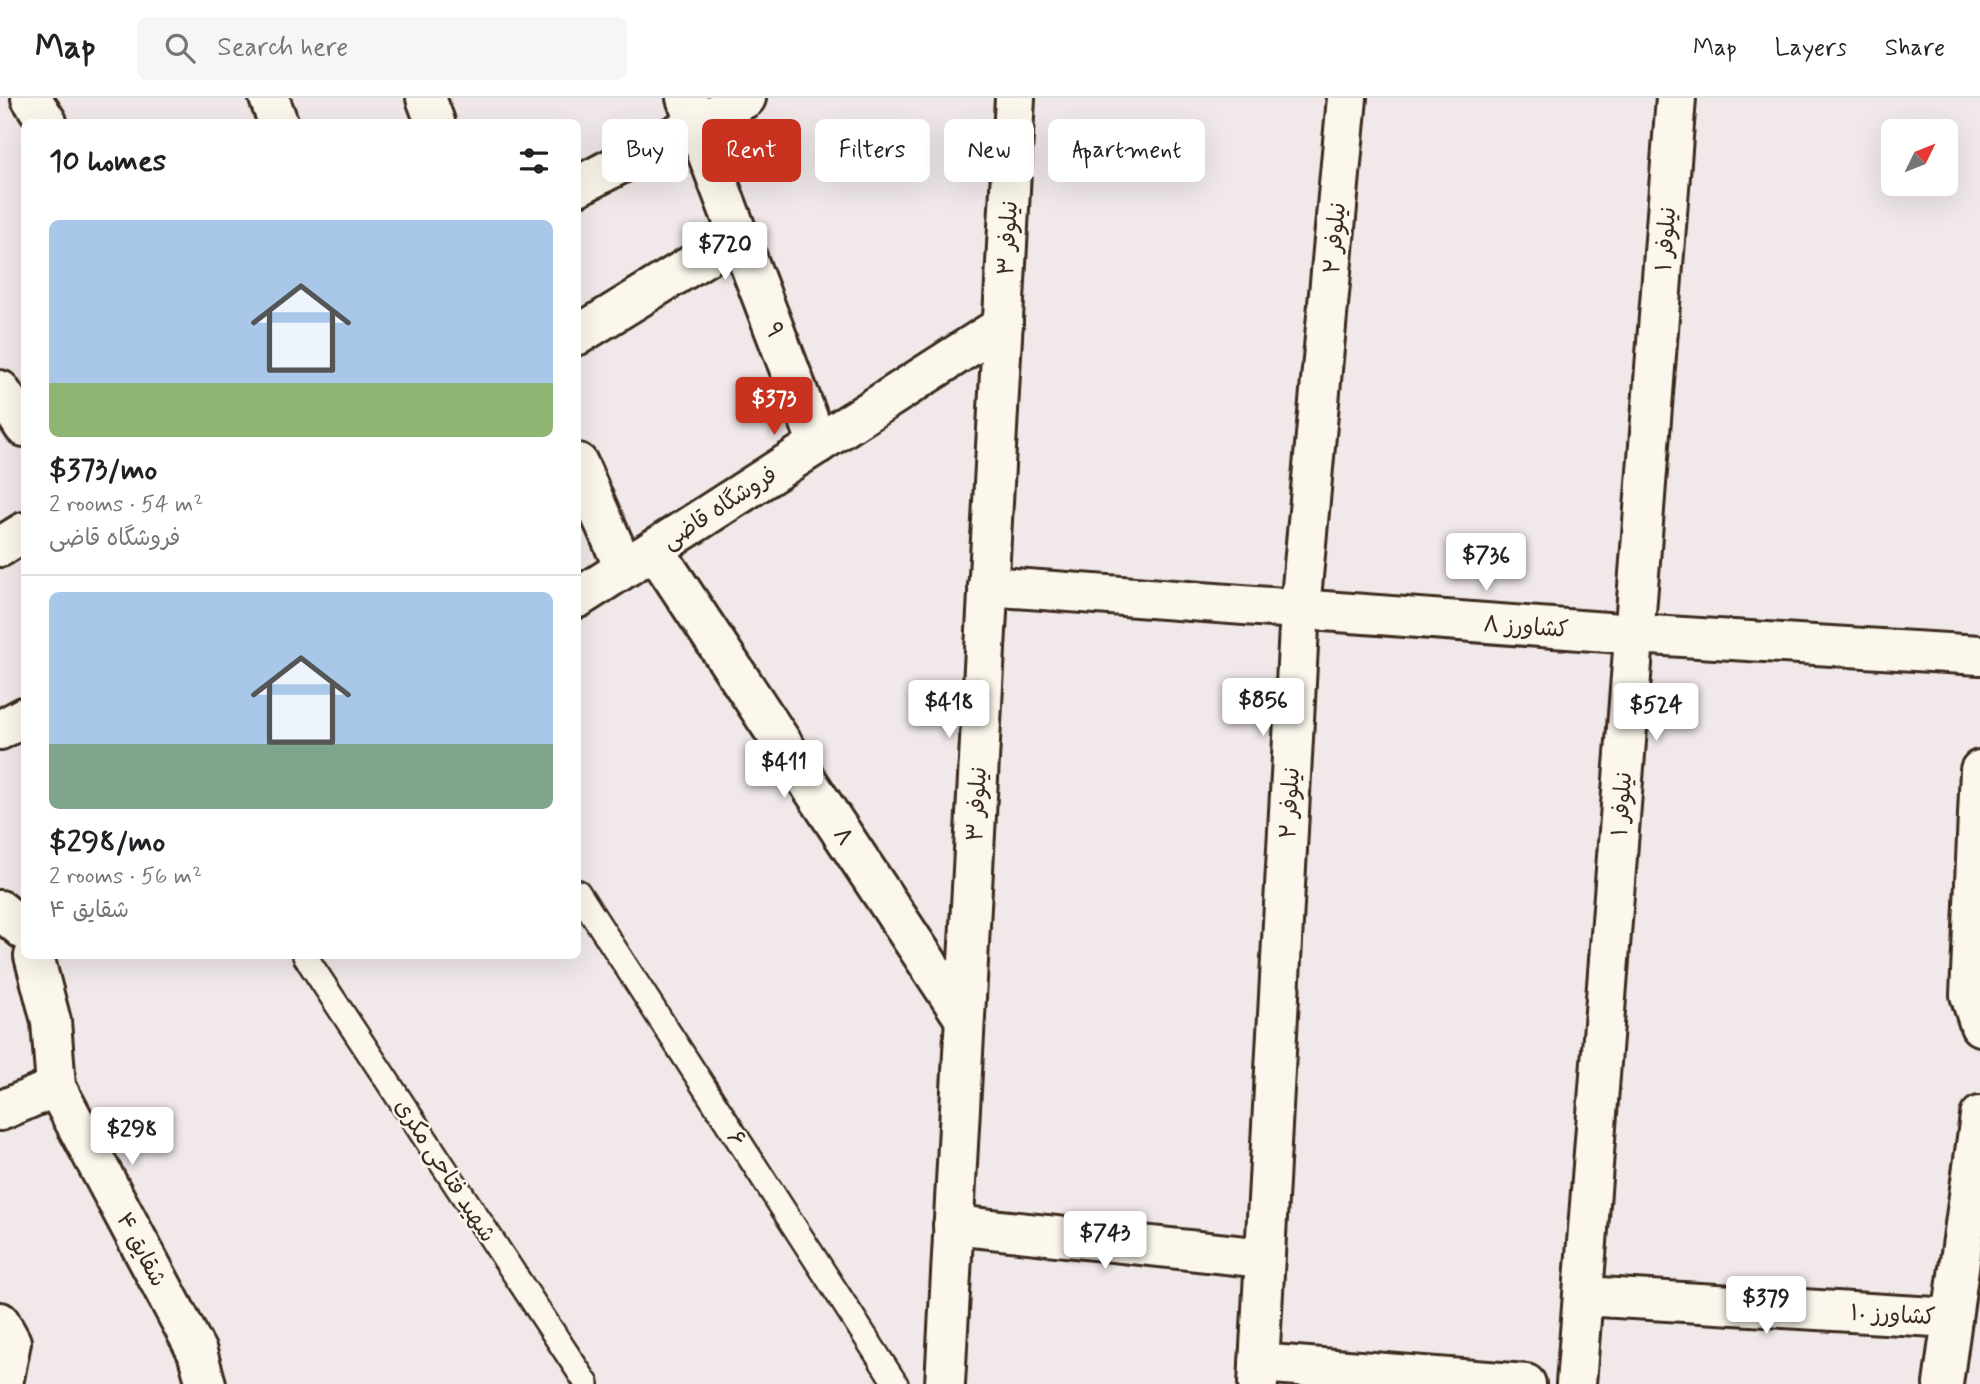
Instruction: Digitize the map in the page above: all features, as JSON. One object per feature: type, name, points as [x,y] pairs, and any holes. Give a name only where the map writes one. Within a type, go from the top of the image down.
[{"type":"street","points":[[31,98],[45,119]]},
{"type":"street","points":[[269,98],[277,119]]},
{"type":"street","points":[[426,98],[434,119]]},
{"type":"street","points":[[581,184],[692,112],[746,98]]},
{"type":"street","name":"نیلوفر ۳","points":[[944,1384],[1015,98]]},
{"type":"street","name":"نیلوفر ۲","points":[[1259,1373],[1300,609],[1347,98]]},
{"type":"street","name":"نیلوفر ۱","points":[[1576,1384],[1676,98]]},
{"type":"street","name":"۹","points":[[692,112],[818,444]]},
{"type":"street","points":[[581,333],[739,236]]},
{"type":"street","name":"فروشگاه قاضی","points":[[581,596],[1003,325]]},
{"type":"street","points":[[0,390],[21,422]]},
{"type":"street","name":"۸","points":[[581,469],[639,559],[964,1018]]},
{"type":"street","points":[[0,547],[21,535]]},
{"type":"street","name":"کشاورز ۸","points":[[988,586],[1634,634],[1980,655]]},
{"type":"street","points":[[0,730],[21,719]]},
{"type":"street","points":[[1980,770],[1970,995],[1980,1026]]},
{"type":"street","points":[[0,910],[21,929]]},
{"type":"street","points":[[0,943],[21,933]]},
{"type":"street","name":"شقایق ۴","points":[[35,959],[51,1021],[56,1087],[197,1352],[206,1384]]},
{"type":"street","points":[[0,1111],[56,1087]]},
{"type":"street","points":[[1943,1384],[1980,1116]]},
{"type":"street","points":[[953,1225],[1264,1258]]},
{"type":"street","name":"کشاورز ۱۰","points":[[1583,1296],[1952,1318]]},
{"type":"street","points":[[0,1322],[11,1342],[3,1384]]},
{"type":"street","points":[[1259,1373],[1526,1384]]},
{"type":"lane","name":"۶","points":[[581,897],[896,1384]]},
{"type":"lane","name":"شهید فتاحی مکری","points":[[308,959],[587,1384]]}]
